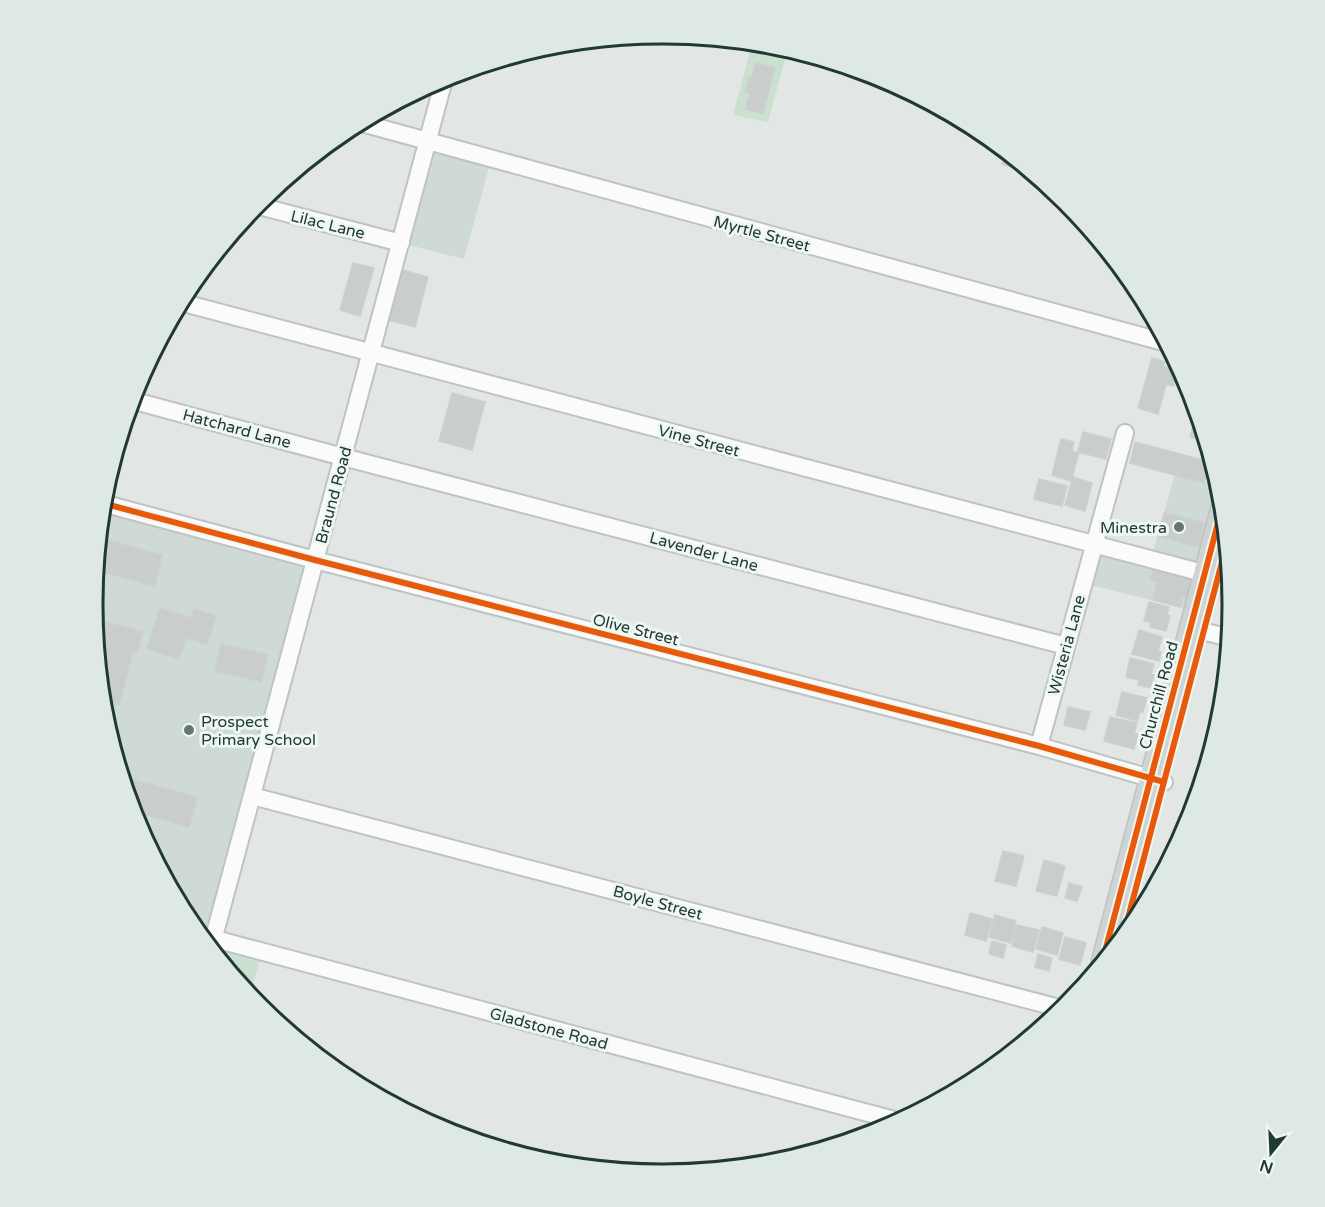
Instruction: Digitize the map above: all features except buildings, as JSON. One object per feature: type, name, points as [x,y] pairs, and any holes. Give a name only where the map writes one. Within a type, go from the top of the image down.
[{"type":"main road","name":"Churchill Road","points":[[1108,942],[1157,780],[1211,575],[1218,532]]},
{"type":"main road","name":"Churchill Road","points":[[1211,575],[1220,557]]},
{"type":"main road","name":"Churchill Road","points":[[1128,915],[1157,780]]},
{"type":"street","name":"Braund Road","points":[[210,933],[252,796],[442,89]]},
{"type":"street","name":"Myrtle Street","points":[[371,126],[1156,340]]},
{"type":"street","name":"Lilac Lane","points":[[267,208],[401,243]]},
{"type":"street","name":"Vine Street","points":[[189,304],[1211,575]]},
{"type":"street","name":"Hatchard Lane","points":[[140,402],[343,457]]},
{"type":"street","name":"Wisteria Lane","points":[[1039,746],[1125,433]]},
{"type":"street","name":"Lavender Lane","points":[[343,457],[1066,646]]},
{"type":"street","name":"Olive Street","points":[[111,505],[1039,746],[1157,780]]},
{"type":"street","points":[[1197,630],[1221,636]]},
{"type":"street","name":"Boyle Street","points":[[252,796],[1051,1006]]},
{"type":"street","name":"Gladstone Road","points":[[218,944],[885,1118]]},
{"type":"shaded area","points":[[428,141],[491,160],[464,259],[401,243]]},
{"type":"shaded area","points":[[1175,474],[1209,482],[1217,526],[1195,611],[1083,583],[1094,544],[1151,559]]},
{"type":"shaded area","name":"Prospect Primary School","points":[[111,505],[315,560],[214,939],[178,883],[145,818],[132,784],[113,713],[107,677],[103,604],[107,530]]},
{"type":"green space","points":[[750,50],[786,57],[768,122],[733,115]]},
{"type":"green space","points":[[214,939],[262,952],[253,985]]},
{"type":"cycle path","points":[[111,505],[1039,746],[1164,782]]},
{"type":"cycle path","points":[[1107,944],[1217,526]]},
{"type":"cycle path","points":[[1129,913],[1221,566]]},
{"type":"place","name":"Minestra","points":[[1179,527]]},
{"type":"place","name":"Prospect Primary School","points":[[189,730]]}]
